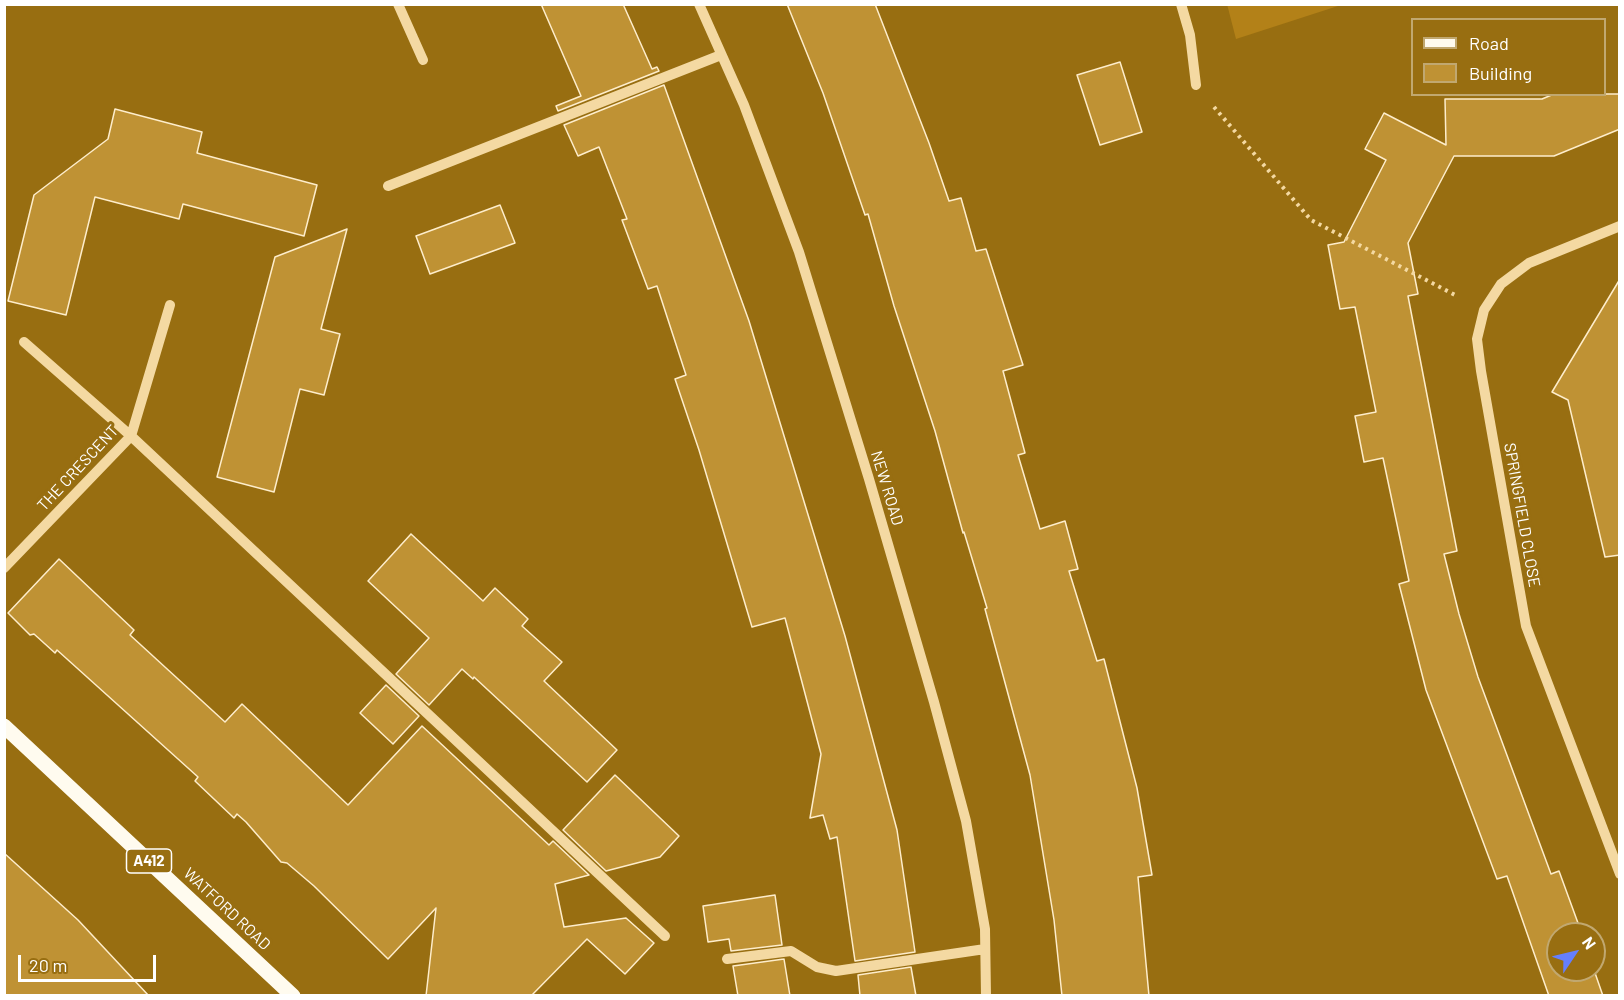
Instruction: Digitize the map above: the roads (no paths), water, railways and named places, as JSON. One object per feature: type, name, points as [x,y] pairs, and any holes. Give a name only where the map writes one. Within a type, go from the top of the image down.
[{"type":"main road","name":"WATFORD ROAD","points":[[4,726],[293,996]]},
{"type":"street","points":[[398,4],[423,60]]},
{"type":"street","name":"NEW ROAD","points":[[699,4],[744,105],[799,252],[872,490],[966,821],[985,929],[986,996]]},
{"type":"street","points":[[1181,4],[1190,35],[1196,85]]},
{"type":"street","points":[[388,186],[721,55]]},
{"type":"street","name":"SPRINGFIELD CLOSE","points":[[1620,226],[1529,263],[1501,284],[1484,310],[1477,339],[1526,626],[1620,874]]},
{"type":"street","name":"THE CRESCENT","points":[[4,568],[131,436],[170,305]]},
{"type":"street","points":[[24,342],[131,436],[666,936]]},
{"type":"street","points":[[727,959],[790,951],[817,967],[836,971],[985,948]]}]
